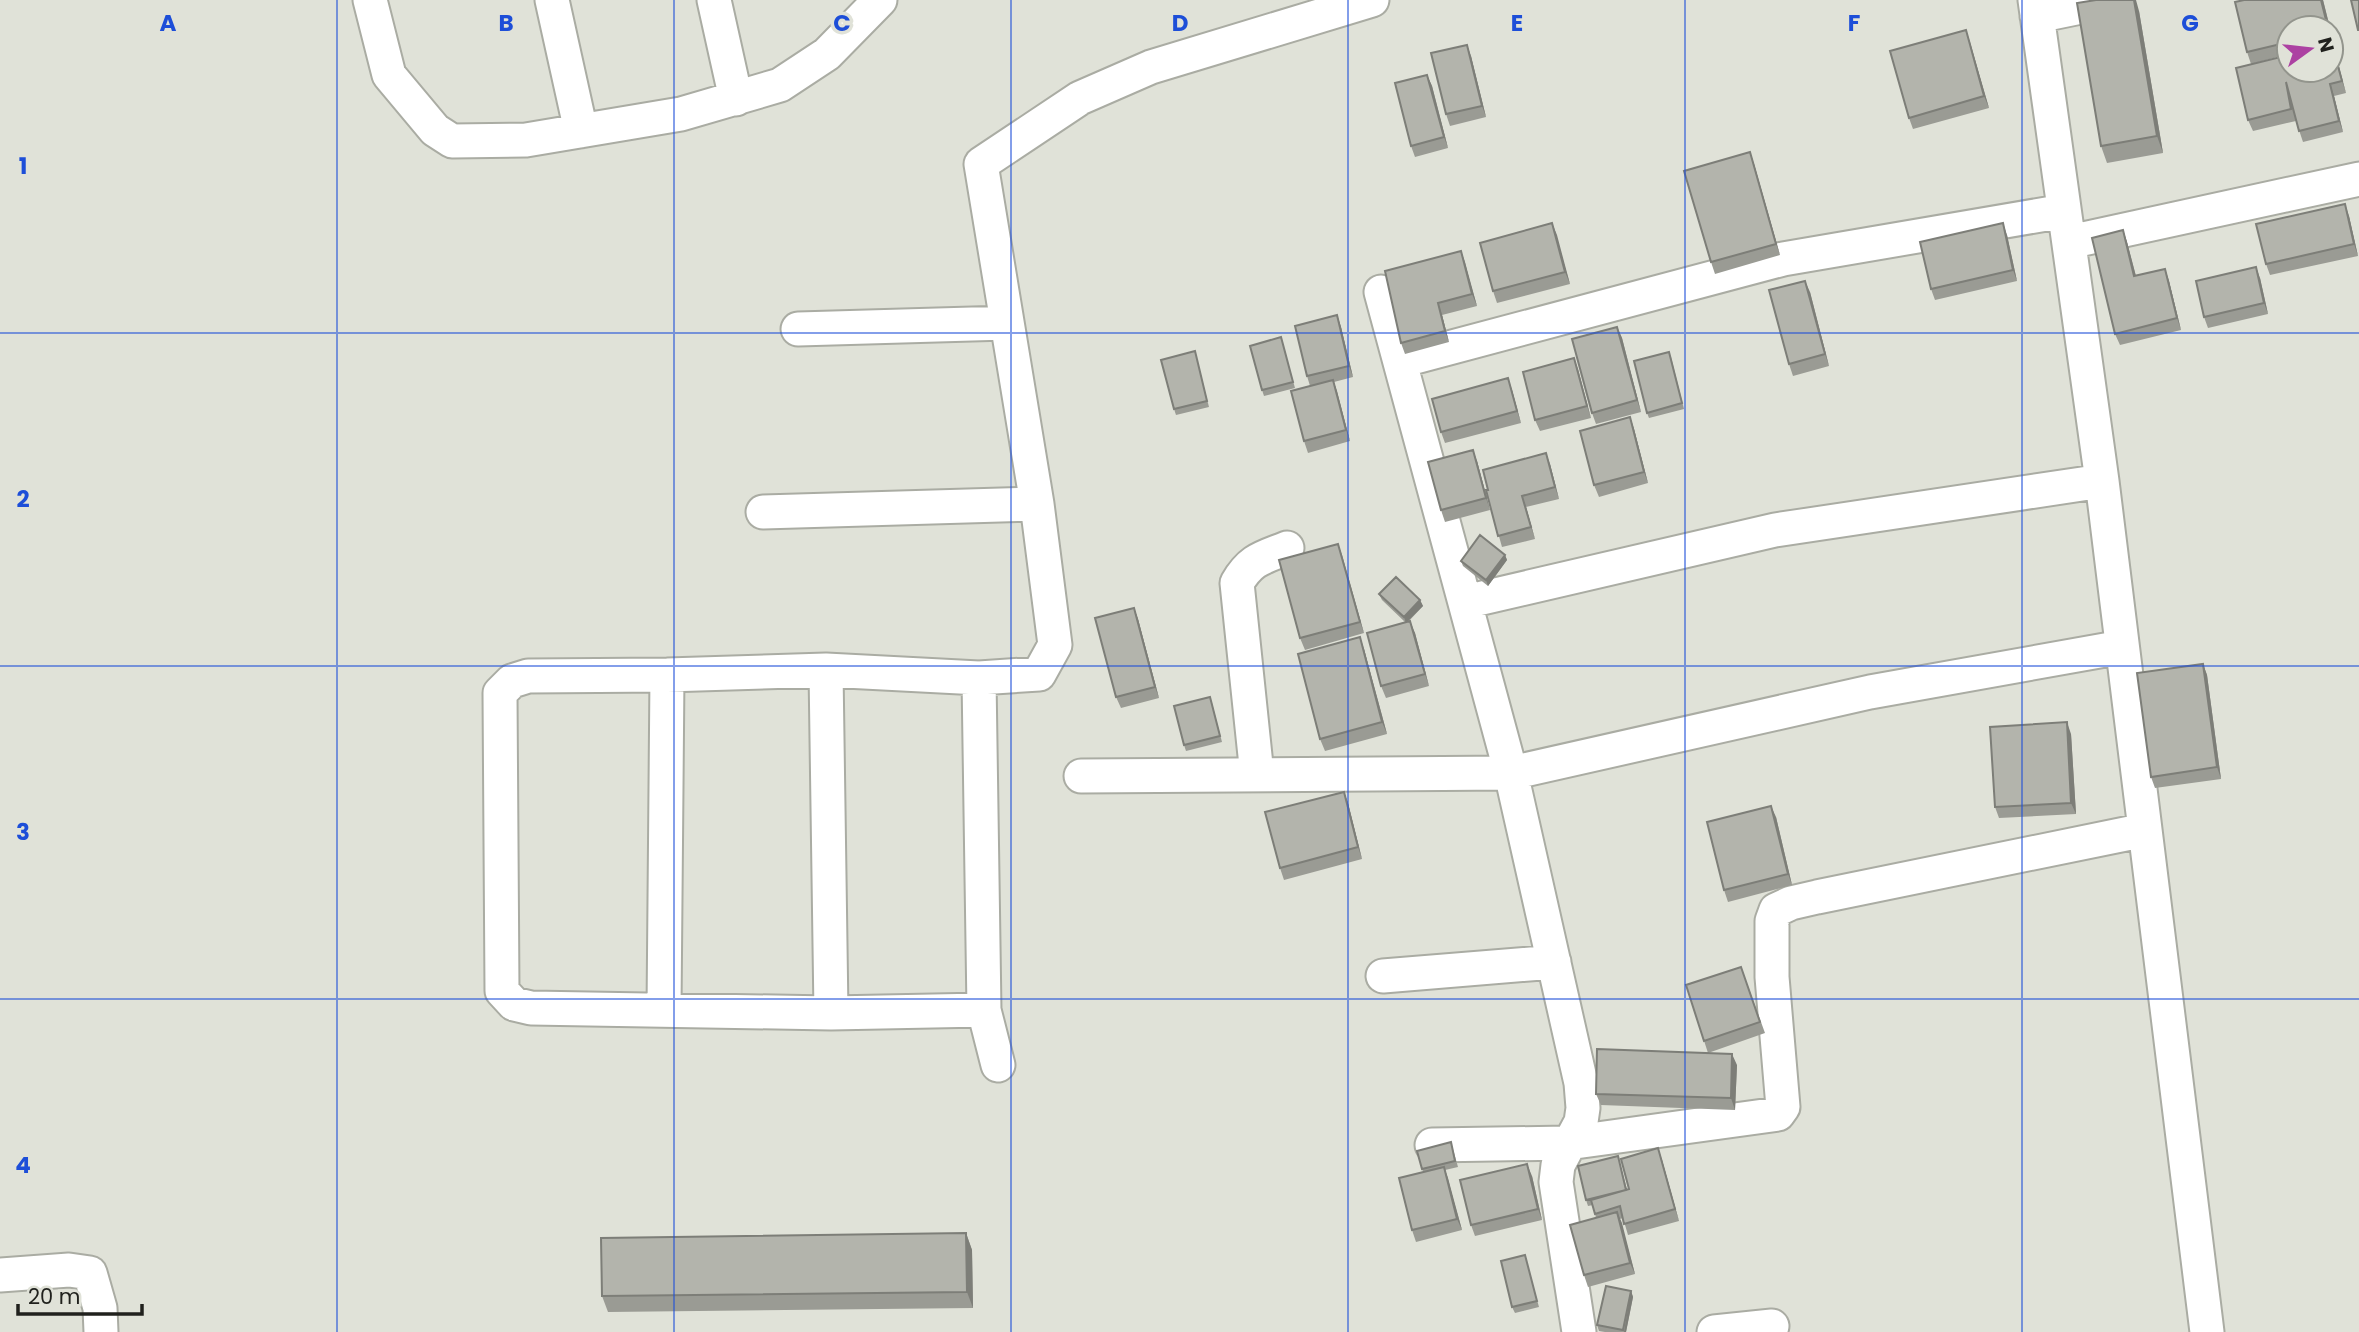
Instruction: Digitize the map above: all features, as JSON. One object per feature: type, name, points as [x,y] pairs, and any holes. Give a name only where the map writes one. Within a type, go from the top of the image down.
[{"type":"street","points":[[370,0],[389,75],[435,130],[452,141],[526,141],[681,114],[780,85],[827,54],[880,0]]},
{"type":"street","points":[[552,0],[581,131]]},
{"type":"street","points":[[715,0],[736,99]]},
{"type":"street","points":[[985,1010],[831,1013],[531,1008],[514,1004],[502,991],[500,693],[512,681],[528,676],[826,670],[979,678],[1039,674],[1055,645],[1037,504],[981,164],[1080,98],[1151,67],[1372,0]]},
{"type":"street","points":[[2115,0],[2036,8],[2102,481],[2207,1332]]},
{"type":"street","points":[[1400,361],[1783,258],[2067,226],[2359,179]]},
{"type":"street","points":[[1381,292],[1511,773],[1581,1083],[1581,1122],[1558,1165],[1556,1182],[1578,1332]]},
{"type":"street","points":[[798,329],[1007,323]]},
{"type":"street","points":[[1465,602],[1775,530],[2102,481]]},
{"type":"street","points":[[763,512],[1037,504]]},
{"type":"street","points":[[1257,775],[1237,583],[1246,567],[1258,559],[1287,548]]},
{"type":"street","points":[[1082,776],[1511,773],[1870,692],[2122,647]]},
{"type":"street","points":[[826,670],[831,1013]]},
{"type":"street","points":[[664,1010],[667,675]]},
{"type":"street","points":[[979,678],[985,1010],[998,1065]]},
{"type":"street","points":[[1432,1144],[1568,1143],[1778,1114],[1783,1107],[1772,977],[1772,921],[1776,911],[1791,903],[1817,897],[2145,830]]},
{"type":"street","points":[[1383,976],[1554,962]]},
{"type":"street","points":[[0,1275],[69,1270],[90,1273],[100,1308],[101,1332]]},
{"type":"street","points":[[1714,1332],[1772,1326]]},
{"type":"building","points":[[2134,0],[2157,136],[2101,146],[2077,3]]},
{"type":"building","points":[[2321,0],[2324,14],[2275,14],[2275,45],[2247,52],[2235,2]]},
{"type":"building","points":[[2351,0],[2359,0],[2359,30],[2358,30]]},
{"type":"building","points":[[1966,30],[1984,96],[1909,118],[1890,51]]},
{"type":"building","points":[[1467,45],[1482,106],[1446,114],[1431,53]]},
{"type":"building","points":[[2275,58],[2275,84],[2286,84],[2291,109],[2248,120],[2236,68]]},
{"type":"building","points":[[1427,75],[1444,137],[1411,146],[1395,83]]},
{"type":"building","points":[[2287,84],[2330,84],[2339,121],[2299,131]]},
{"type":"building","points":[[1750,152],[1776,244],[1711,262],[1684,171]]},
{"type":"building","points":[[2345,204],[2354,244],[2266,264],[2256,224]]},
{"type":"building","points":[[1552,223],[1565,272],[1493,291],[1480,243]]},
{"type":"building","points":[[2003,223],[2013,270],[1931,289],[1920,242]]},
{"type":"building","points":[[2123,230],[2134,276],[2165,269],[2177,318],[2115,334],[2092,238]]},
{"type":"building","points":[[1461,251],[1472,294],[1438,303],[1445,331],[1401,343],[1385,271]]},
{"type":"building","points":[[2256,267],[2264,303],[2204,317],[2196,281]]},
{"type":"building","points":[[1805,281],[1825,354],[1789,364],[1769,290]]},
{"type":"building","points":[[1337,315],[1349,366],[1307,376],[1295,326]]},
{"type":"building","points":[[1617,327],[1637,400],[1592,413],[1572,339]]},
{"type":"building","points":[[1281,337],[1293,382],[1262,390],[1250,346]]},
{"type":"building","points":[[1195,351],[1207,401],[1174,409],[1161,360]]},
{"type":"building","points":[[1669,352],[1682,403],[1647,413],[1634,361]]},
{"type":"building","points":[[1574,358],[1587,406],[1535,420],[1523,372]]},
{"type":"building","points":[[1508,378],[1517,411],[1441,432],[1432,399]]},
{"type":"building","points":[[1333,380],[1346,430],[1304,441],[1291,391]]},
{"type":"building","points":[[1630,417],[1644,472],[1594,485],[1580,431]]},
{"type":"building","points":[[1473,450],[1486,498],[1441,510],[1428,462]]},
{"type":"building","points":[[1546,453],[1555,487],[1522,496],[1531,527],[1498,536],[1483,470]]},
{"type":"building","points":[[1480,535],[1505,555],[1486,580],[1461,561]]},
{"type":"building","points":[[1338,544],[1360,622],[1300,638],[1279,560]]},
{"type":"building","points":[[1396,577],[1420,600],[1404,617],[1379,594]]},
{"type":"building","points":[[1134,608],[1155,687],[1116,697],[1095,618]]},
{"type":"building","points":[[1410,621],[1425,674],[1381,686],[1367,633]]},
{"type":"building","points":[[1360,637],[1382,722],[1320,739],[1298,654]]},
{"type":"building","points":[[2203,664],[2217,767],[2151,777],[2137,673]]},
{"type":"building","points":[[1210,697],[1220,736],[1184,745],[1174,706]]},
{"type":"building","points":[[2067,722],[2071,803],[1995,807],[1990,727]]},
{"type":"building","points":[[1344,792],[1358,847],[1280,868],[1265,812]]},
{"type":"building","points":[[1771,806],[1788,874],[1724,890],[1707,822]]},
{"type":"building","points":[[1741,967],[1760,1022],[1704,1041],[1686,985]]},
{"type":"building","points":[[1597,1049],[1732,1054],[1731,1098],[1596,1094]]},
{"type":"building","points":[[1451,1142],[1455,1161],[1422,1169],[1417,1151]]},
{"type":"building","points":[[1658,1148],[1675,1209],[1624,1224],[1620,1206],[1595,1214],[1591,1200],[1629,1189],[1621,1159]]},
{"type":"building","points":[[1618,1156],[1626,1190],[1586,1200],[1578,1166]]},
{"type":"building","points":[[1527,1164],[1538,1209],[1471,1225],[1460,1180]]},
{"type":"building","points":[[1444,1167],[1457,1219],[1412,1230],[1399,1178]]},
{"type":"building","points":[[1617,1212],[1630,1263],[1584,1275],[1570,1225]]},
{"type":"building","points":[[966,1233],[967,1292],[602,1296],[601,1238]]},
{"type":"building","points":[[1525,1255],[1537,1301],[1512,1307],[1501,1261]]},
{"type":"building","points":[[1606,1286],[1631,1291],[1623,1330],[1597,1325]]}]
